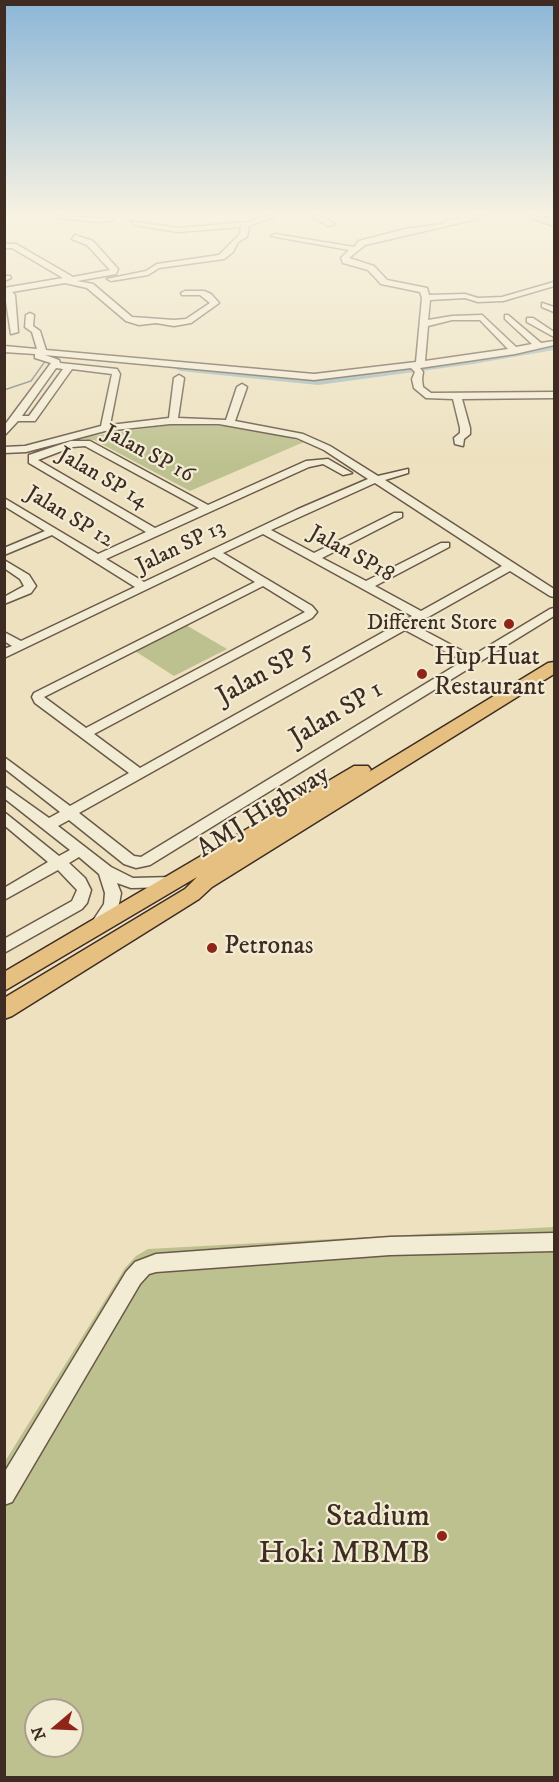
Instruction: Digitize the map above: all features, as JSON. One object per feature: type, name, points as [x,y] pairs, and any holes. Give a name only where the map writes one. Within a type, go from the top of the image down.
[{"type":"highway","name":"AMJ Highway","points":[[4,983],[555,655]]},
{"type":"highway","name":"AMJ Highway","points":[[4,1010],[192,894],[205,882],[555,667]]},
{"type":"street","points":[[11,299],[14,332]]},
{"type":"street","points":[[107,299],[129,319],[183,323],[192,320],[215,303],[211,299]]},
{"type":"street","points":[[426,299],[417,367],[419,388],[423,393],[436,397],[555,395]]},
{"type":"street","points":[[474,299],[499,299]]},
{"type":"street","points":[[545,305],[555,310]]},
{"type":"street","points":[[30,315],[29,327],[39,335],[40,353]]},
{"type":"street","points":[[423,324],[452,318],[482,317],[515,351]]},
{"type":"street","points":[[508,317],[539,346]]},
{"type":"street","points":[[530,320],[555,335]]},
{"type":"street","points":[[4,349],[298,376],[417,367],[555,343]]},
{"type":"street","points":[[4,433],[55,365],[56,362],[53,359],[40,353]]},
{"type":"street","points":[[55,365],[111,370],[116,374],[105,428]]},
{"type":"street","points":[[15,418],[32,418],[69,367]]},
{"type":"street","points":[[173,422],[179,378]]},
{"type":"street","points":[[230,423],[242,387]]},
{"type":"street","points":[[458,396],[465,428],[465,434],[459,438],[460,444]]},
{"type":"street","points":[[4,450],[26,449],[105,428],[173,422],[230,423],[284,432],[313,441],[555,594]]},
{"type":"street","name":"Jalan SP 16","points":[[33,457],[71,444],[91,445],[208,509]]},
{"type":"street","name":"Jalan SP 14","points":[[33,457],[33,461],[52,473],[155,533]]},
{"type":"street","points":[[98,558],[306,464],[317,461],[329,462],[363,484]]},
{"type":"street","name":"Jalan SP 13","points":[[4,654],[363,484],[404,471]]},
{"type":"street","name":"Jalan SP 12","points":[[4,501],[144,587]]},
{"type":"street","points":[[315,557],[398,515]]},
{"type":"street","name":"Jalan SP18","points":[[263,530],[419,615]]},
{"type":"street","points":[[4,552],[53,531]]},
{"type":"street","points":[[366,586],[445,545]]},
{"type":"street","points":[[86,733],[311,612],[308,608],[215,553]]},
{"type":"street","points":[[4,563],[25,577],[30,586],[27,591],[4,601]]},
{"type":"street","name":"Jalan SP 5","points":[[48,825],[510,566]]},
{"type":"street","points":[[139,774],[40,700],[38,697],[40,693],[263,582]]},
{"type":"street","name":"Jalan SP 1","points":[[68,813],[129,860],[136,863],[145,861],[555,611]]},
{"type":"street","points":[[404,624],[472,661]]},
{"type":"street","points":[[4,635],[21,646]]},
{"type":"street","points":[[4,761],[68,813]]},
{"type":"street","points":[[4,790],[106,871],[131,883],[173,882]]},
{"type":"street","points":[[4,817],[80,882],[84,890],[82,899],[77,905],[4,947]]},
{"type":"street","points":[[8,889],[80,850]]},
{"type":"street","points":[[96,928],[111,904],[113,893],[106,871]]},
{"type":"street","points":[[4,1494],[133,1278],[142,1268],[156,1263],[390,1246],[555,1242]]},
{"type":"green space","points":[[169,425],[245,426],[304,442],[190,491],[94,440],[77,438]]},
{"type":"green space","points":[[186,625],[227,649],[174,676],[135,651]]},
{"type":"green space","points":[[554,1227],[554,1777],[5,1777],[4,1463],[125,1268],[136,1256],[148,1249]]},
{"type":"waterway","points":[[180,368],[318,381],[473,361],[554,347]]},
{"type":"waterway","points":[[4,390],[31,381],[46,360]]},
{"type":"place","name":"Different Store","points":[[509,624]]},
{"type":"place","name":"Hup Huat Restaurant","points":[[422,674]]},
{"type":"place","name":"Petronas","points":[[212,948]]},
{"type":"place","name":"Stadium Hoki MBMB","points":[[442,1536]]}]
